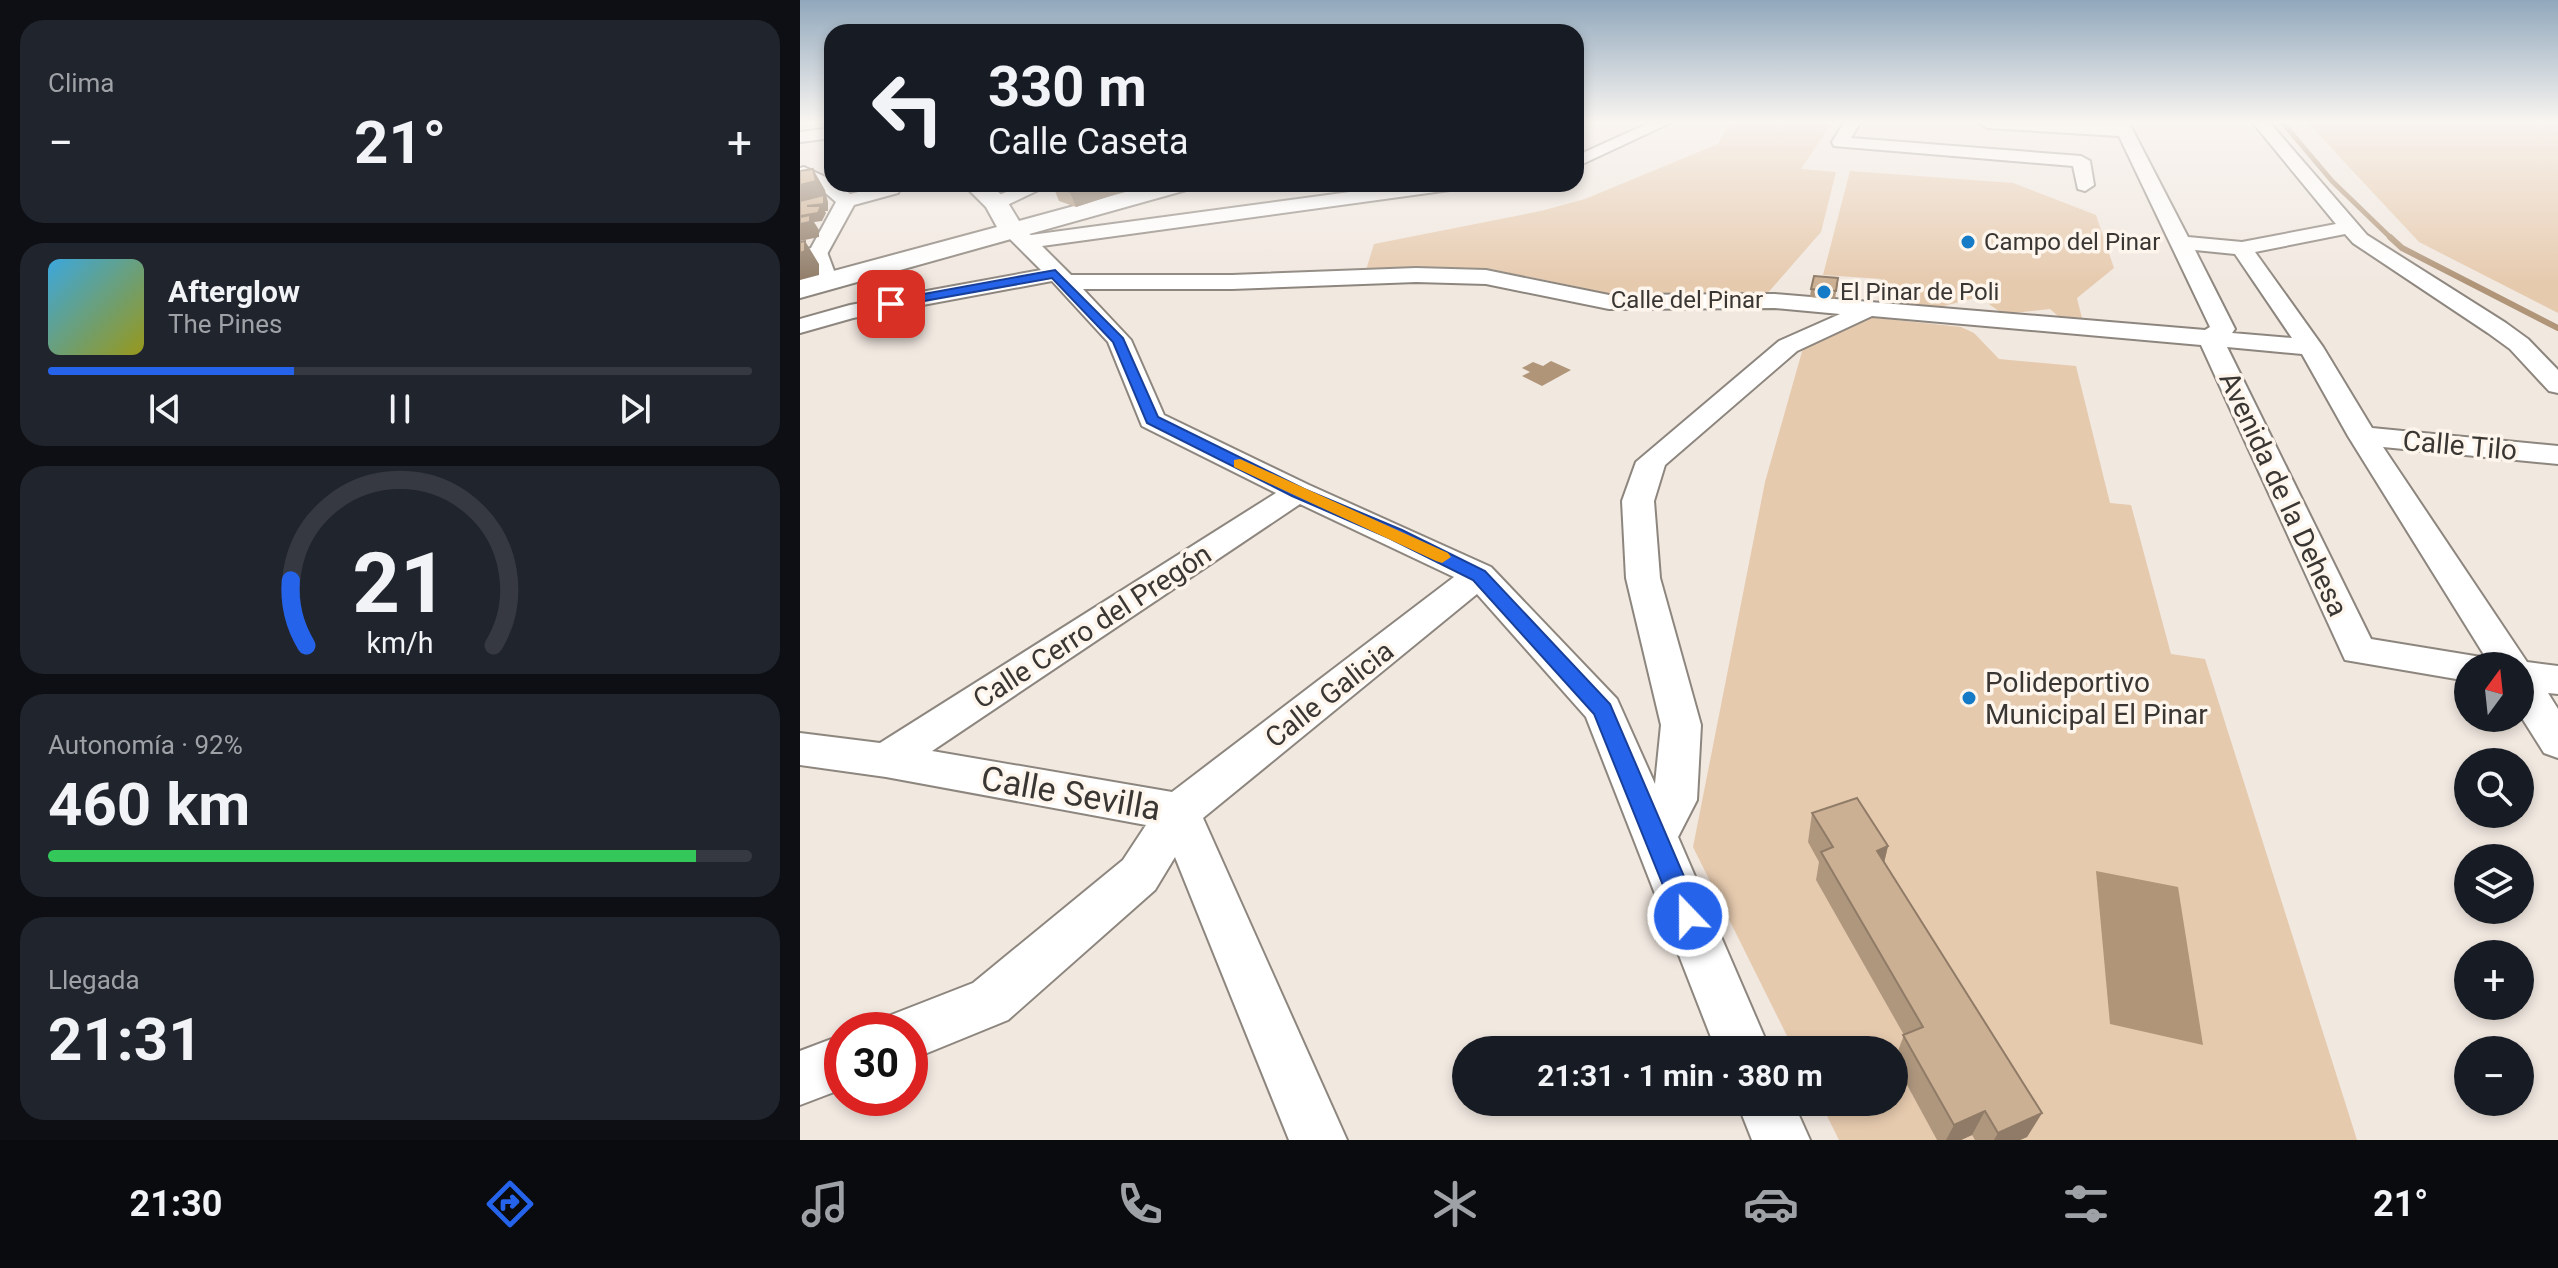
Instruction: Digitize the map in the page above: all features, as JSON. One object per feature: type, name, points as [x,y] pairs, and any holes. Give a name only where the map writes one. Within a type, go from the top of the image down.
[{"type":"main road","points":[[985,192],[1023,223]]},
{"type":"main road","points":[[805,288],[1023,223],[1149,192]]},
{"type":"main road","points":[[1023,223],[1165,192]]},
{"type":"street","points":[[2084,176],[2085,185]]},
{"type":"street","name":"Avenida de la Dehesa","points":[[2147,176],[2223,329],[2210,338],[2358,651],[2454,665]]},
{"type":"street","points":[[2307,176],[2360,239],[2519,344],[2558,385]]},
{"type":"street","points":[[836,192],[846,201]]},
{"type":"street","points":[[846,201],[880,192]]},
{"type":"street","points":[[1023,223],[1038,192]]},
{"type":"street","points":[[1023,223],[1362,192]]},
{"type":"street","points":[[805,288],[806,282],[828,276],[809,255],[836,223],[846,201]]},
{"type":"street","points":[[812,227],[836,223]]},
{"type":"street","points":[[1023,223],[1059,278],[1119,340],[1152,420],[1298,492],[1479,575],[1603,710],[1737,1036]]},
{"type":"street","points":[[2180,243],[2242,248],[2350,227]]},
{"type":"street","points":[[2242,248],[2311,347],[2362,436],[2501,652]]},
{"type":"street","name":"Calle del Pinar","points":[[800,326],[850,312],[1059,278],[1232,282],[1416,275],[1472,276],[1609,302],[1775,301],[2311,347]]},
{"type":"street","points":[[1655,836],[1675,800],[1681,725],[1643,578],[1638,501],[1651,462],[1788,346],[1871,308]]},
{"type":"street","name":"Calle Tilo","points":[[2362,436],[2558,455]]},
{"type":"street","name":"Calle Cerro del Pregón","points":[[886,760],[1298,492]]},
{"type":"street","name":"Calle Galicia","points":[[928,1027],[990,1002],[1139,875],[1179,812],[1479,575]]},
{"type":"street","points":[[2534,677],[2558,680]]},
{"type":"street","points":[[2534,704],[2558,742]]},
{"type":"street","name":"Calle Sevilla","points":[[800,749],[886,760],[1179,812],[1318,1140]]},
{"type":"street","points":[[800,1078],[824,1069]]},
{"type":"street","points":[[1771,1116],[1781,1140]]},
{"type":"shaded area","points":[[1640,176],[1835,176],[1821,232],[1766,295],[1617,295],[1491,269],[1366,270],[1374,244],[1541,211],[1585,199]]},
{"type":"shaded area","name":"Campo del Pinar","points":[[1849,176],[1921,176],[2013,183],[2096,215],[2114,268],[2077,298],[2082,318],[2058,316],[2050,309],[2003,314],[1979,297],[1940,307],[1878,302],[1881,279],[1823,275]]},
{"type":"shaded area","points":[[2358,176],[2558,176],[2558,313],[2419,242]]},
{"type":"shaded area","name":"Polideportivo Municipal El Pinar","points":[[1868,317],[1961,327],[1974,333],[1999,359],[2076,366],[2110,503],[2131,505],[2171,654],[2205,659],[2357,1140],[1839,1140],[1827,1116],[1908,1116],[1908,1036],[1787,1036],[1693,847],[1765,482],[1803,348]]},
{"type":"shaded area","points":[[1551,361],[1571,370],[1542,386],[1522,376],[1530,372],[1522,368],[1533,362],[1543,366]]},
{"type":"shaded area","points":[[2096,871],[2178,887],[2203,1045],[2110,1024]]},
{"type":"building","points":[[800,176],[815,176],[816,181],[800,185]]},
{"type":"building","points":[[824,195],[824,204],[807,206],[821,206],[818,213],[800,216],[800,201]]},
{"type":"building","points":[[810,215],[810,222],[800,224],[800,217]]},
{"type":"building","points":[[805,241],[805,251],[800,253],[800,242]]},
{"type":"building","points":[[1814,276],[1838,278],[1836,291],[1811,289]]},
{"type":"building","points":[[1857,798],[1888,846],[1877,851],[2042,1113],[1998,1133],[1985,1111],[1954,1125],[1908,1044],[1908,1036],[1903,1035],[1923,1027],[1821,852],[1833,847],[1812,813]]},
{"type":"waterway","points":[[2328,176],[2392,239]]},
{"type":"waterway","points":[[2390,237],[2402,248],[2558,328]]},
{"type":"slow traffic","points":[[1240,464],[1442,557]]},
{"type":"place","name":"Campo del Pinar","points":[[1968,242]]},
{"type":"place","name":"El Pinar de Poli","points":[[1824,292]]},
{"type":"place","name":"Polideportivo Municipal El Pinar","points":[[1969,698]]},
{"type":"route","points":[[891,304],[1055,274],[1119,340],[1152,420],[1298,492],[1479,575],[1603,710],[1688,916]]}]
